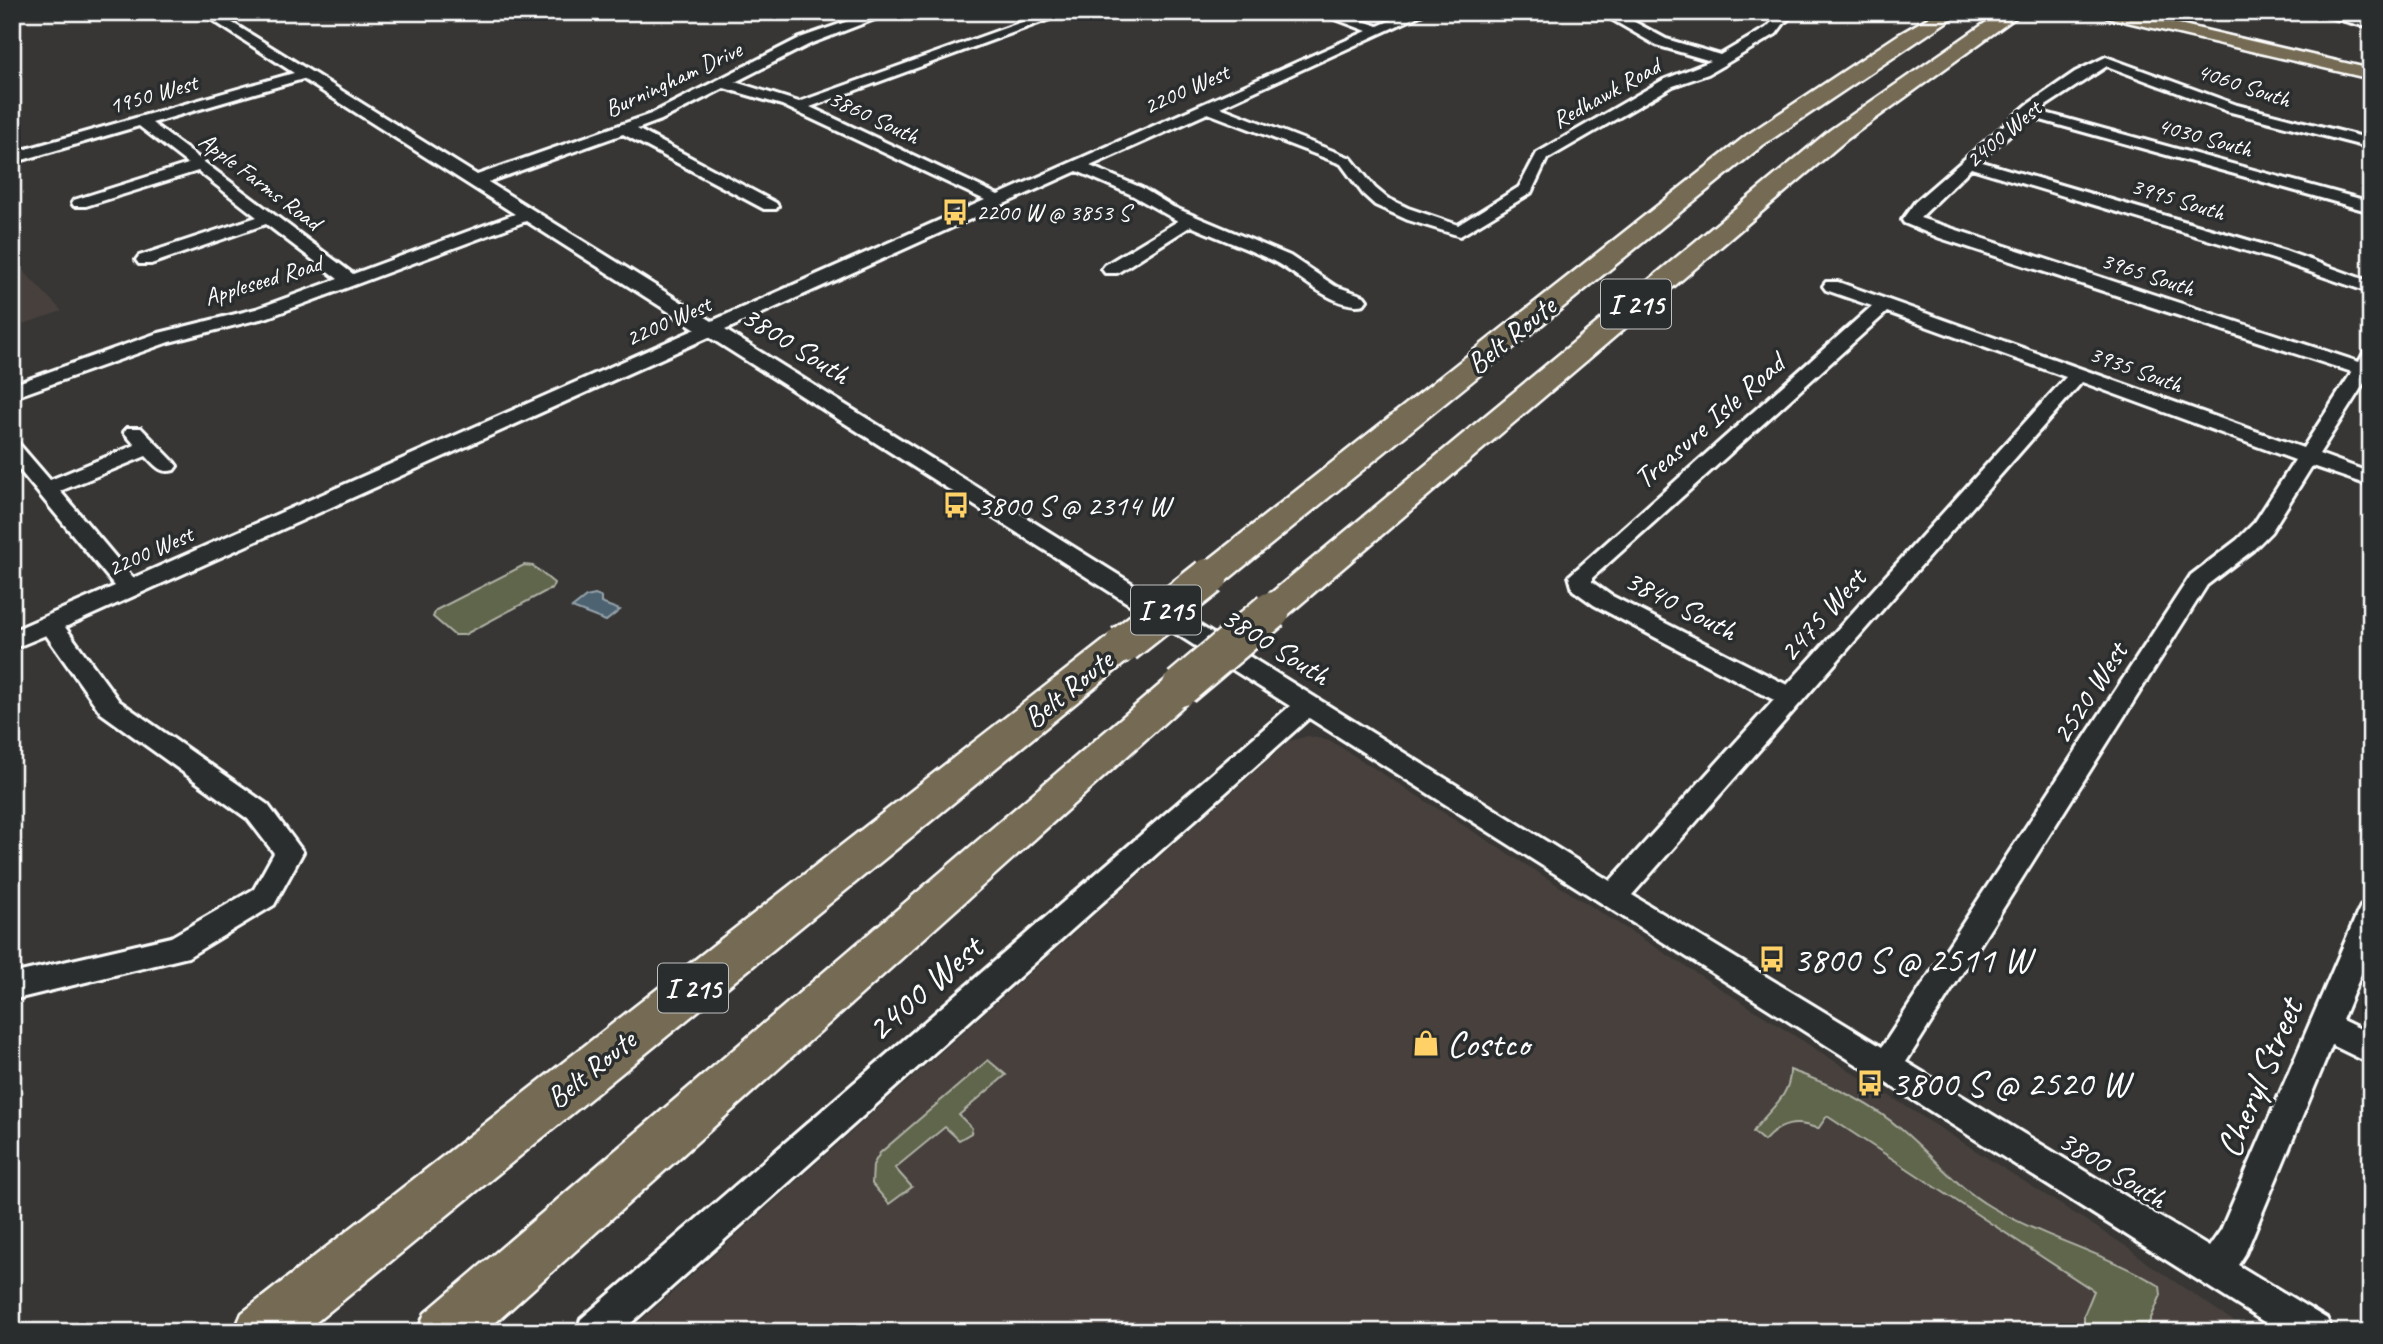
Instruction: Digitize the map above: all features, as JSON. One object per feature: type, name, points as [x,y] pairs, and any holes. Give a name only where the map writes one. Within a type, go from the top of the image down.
[{"type":"highway","name":"Belt Route","points":[[261,1332],[1755,140],[1905,39],[1952,12]]},
{"type":"highway","name":"Belt Route","points":[[444,1332],[1271,611],[1838,135],[2014,12]]},
{"type":"main road","points":[[2106,12],[2371,74]]},
{"type":"main road","points":[[2137,12],[2371,67]]},
{"type":"street","name":"3800 South","points":[[206,12],[1613,897],[2314,1332]]},
{"type":"street","name":"Burningham Drive","points":[[476,181],[626,129],[684,105],[805,41],[887,12]]},
{"type":"street","points":[[799,107],[1063,12]]},
{"type":"street","points":[[1323,12],[1379,31]]},
{"type":"street","name":"2200 West","points":[[12,641],[1421,12]]},
{"type":"street","name":"Redhawk Road","points":[[1209,108],[1346,161],[1356,170],[1374,197],[1423,219],[1460,231],[1525,190],[1534,165],[1542,156],[1668,83],[1703,71],[1771,31],[1780,19],[1791,12]]},
{"type":"street","points":[[2317,12],[2371,24]]},
{"type":"street","points":[[1615,13],[1650,37],[1722,60]]},
{"type":"street","name":"2400 West","points":[[1910,219],[1921,205],[2026,112],[2087,70],[2106,61]]},
{"type":"street","name":"4060 South","points":[[2106,61],[2232,108],[2371,145]]},
{"type":"street","name":"1950 West","points":[[12,158],[306,74]]},
{"type":"street","name":"3860 South","points":[[725,84],[799,107],[999,201]]},
{"type":"street","name":"4030 South","points":[[2026,112],[2371,207]]},
{"type":"street","name":"Apple Farms Road","points":[[141,121],[350,280]]},
{"type":"street","points":[[626,129],[770,206]]},
{"type":"street","name":"3995 South","points":[[1969,163],[2288,258],[2371,288]]},
{"type":"street","points":[[80,203],[199,166]]},
{"type":"street","points":[[1078,166],[1136,191],[1190,220],[1271,255],[1329,290],[1358,300]]},
{"type":"street","name":"Appleseed Road","points":[[12,392],[162,338],[262,313],[528,215]]},
{"type":"street","points":[[145,260],[269,218]]},
{"type":"street","name":"3965 South","points":[[1910,219],[1946,234],[2368,366]]},
{"type":"street","points":[[1111,269],[1190,220]]},
{"type":"street","name":"3935 South","points":[[1832,286],[2371,480]]},
{"type":"street","name":"Treasure Isle Road","points":[[1581,584],[1580,576],[1586,569],[1884,305]]},
{"type":"street","name":"2520 West","points":[[1886,1067],[2199,580],[2245,545],[2263,527],[2368,366]]},
{"type":"street","name":"2475 West","points":[[1613,897],[2078,375]]},
{"type":"street","points":[[46,489],[142,439],[167,466]]},
{"type":"street","points":[[12,448],[130,589]]},
{"type":"street","name":"3840 South","points":[[1581,584],[1602,600],[1791,698]]},
{"type":"street","points":[[12,987],[178,948],[264,897],[289,852],[258,812],[110,707],[51,624]]},
{"type":"street","name":"2400 West","points":[[594,1332],[1308,705]]},
{"type":"street","name":"Cheryl Street","points":[[2214,1270],[2234,1242],[2371,914]]},
{"type":"street","points":[[2325,1026],[2371,1050]]},
{"type":"shaded area","points":[[12,259],[62,311],[12,328]]},
{"type":"shaded area","points":[[1308,736],[1331,741],[2129,1248],[2250,1332],[628,1332],[1289,741]]},
{"type":"green space","points":[[524,565],[533,566],[554,583],[552,588],[464,635],[454,635],[433,617],[436,610]]},
{"type":"green space","points":[[988,1060],[1006,1075],[959,1115],[972,1128],[971,1133],[959,1140],[945,1127],[895,1168],[912,1187],[889,1204],[872,1184],[873,1165],[880,1153]]},
{"type":"green space","points":[[1790,1070],[1835,1088],[1877,1111],[1967,1190],[1991,1207],[2032,1228],[2118,1264],[2160,1286],[2161,1295],[2145,1332],[2084,1332],[2084,1315],[2094,1291],[1827,1116],[1818,1129],[1789,1125],[1776,1130],[1764,1141],[1753,1132],[1782,1096]]},
{"type":"water","points":[[586,597],[601,597],[601,603],[620,610],[606,621],[572,608]]},
{"type":"place","name":"2200 W @ 3853 S","points":[[955,212]]},
{"type":"place","name":"3800 S @ 2314 W","points":[[956,505]]},
{"type":"place","name":"3800 S @ 2511 W","points":[[1772,959]]},
{"type":"place","name":"Costco","points":[[1426,1043]]},
{"type":"place","name":"3800 S @ 2520 W","points":[[1870,1083]]}]
